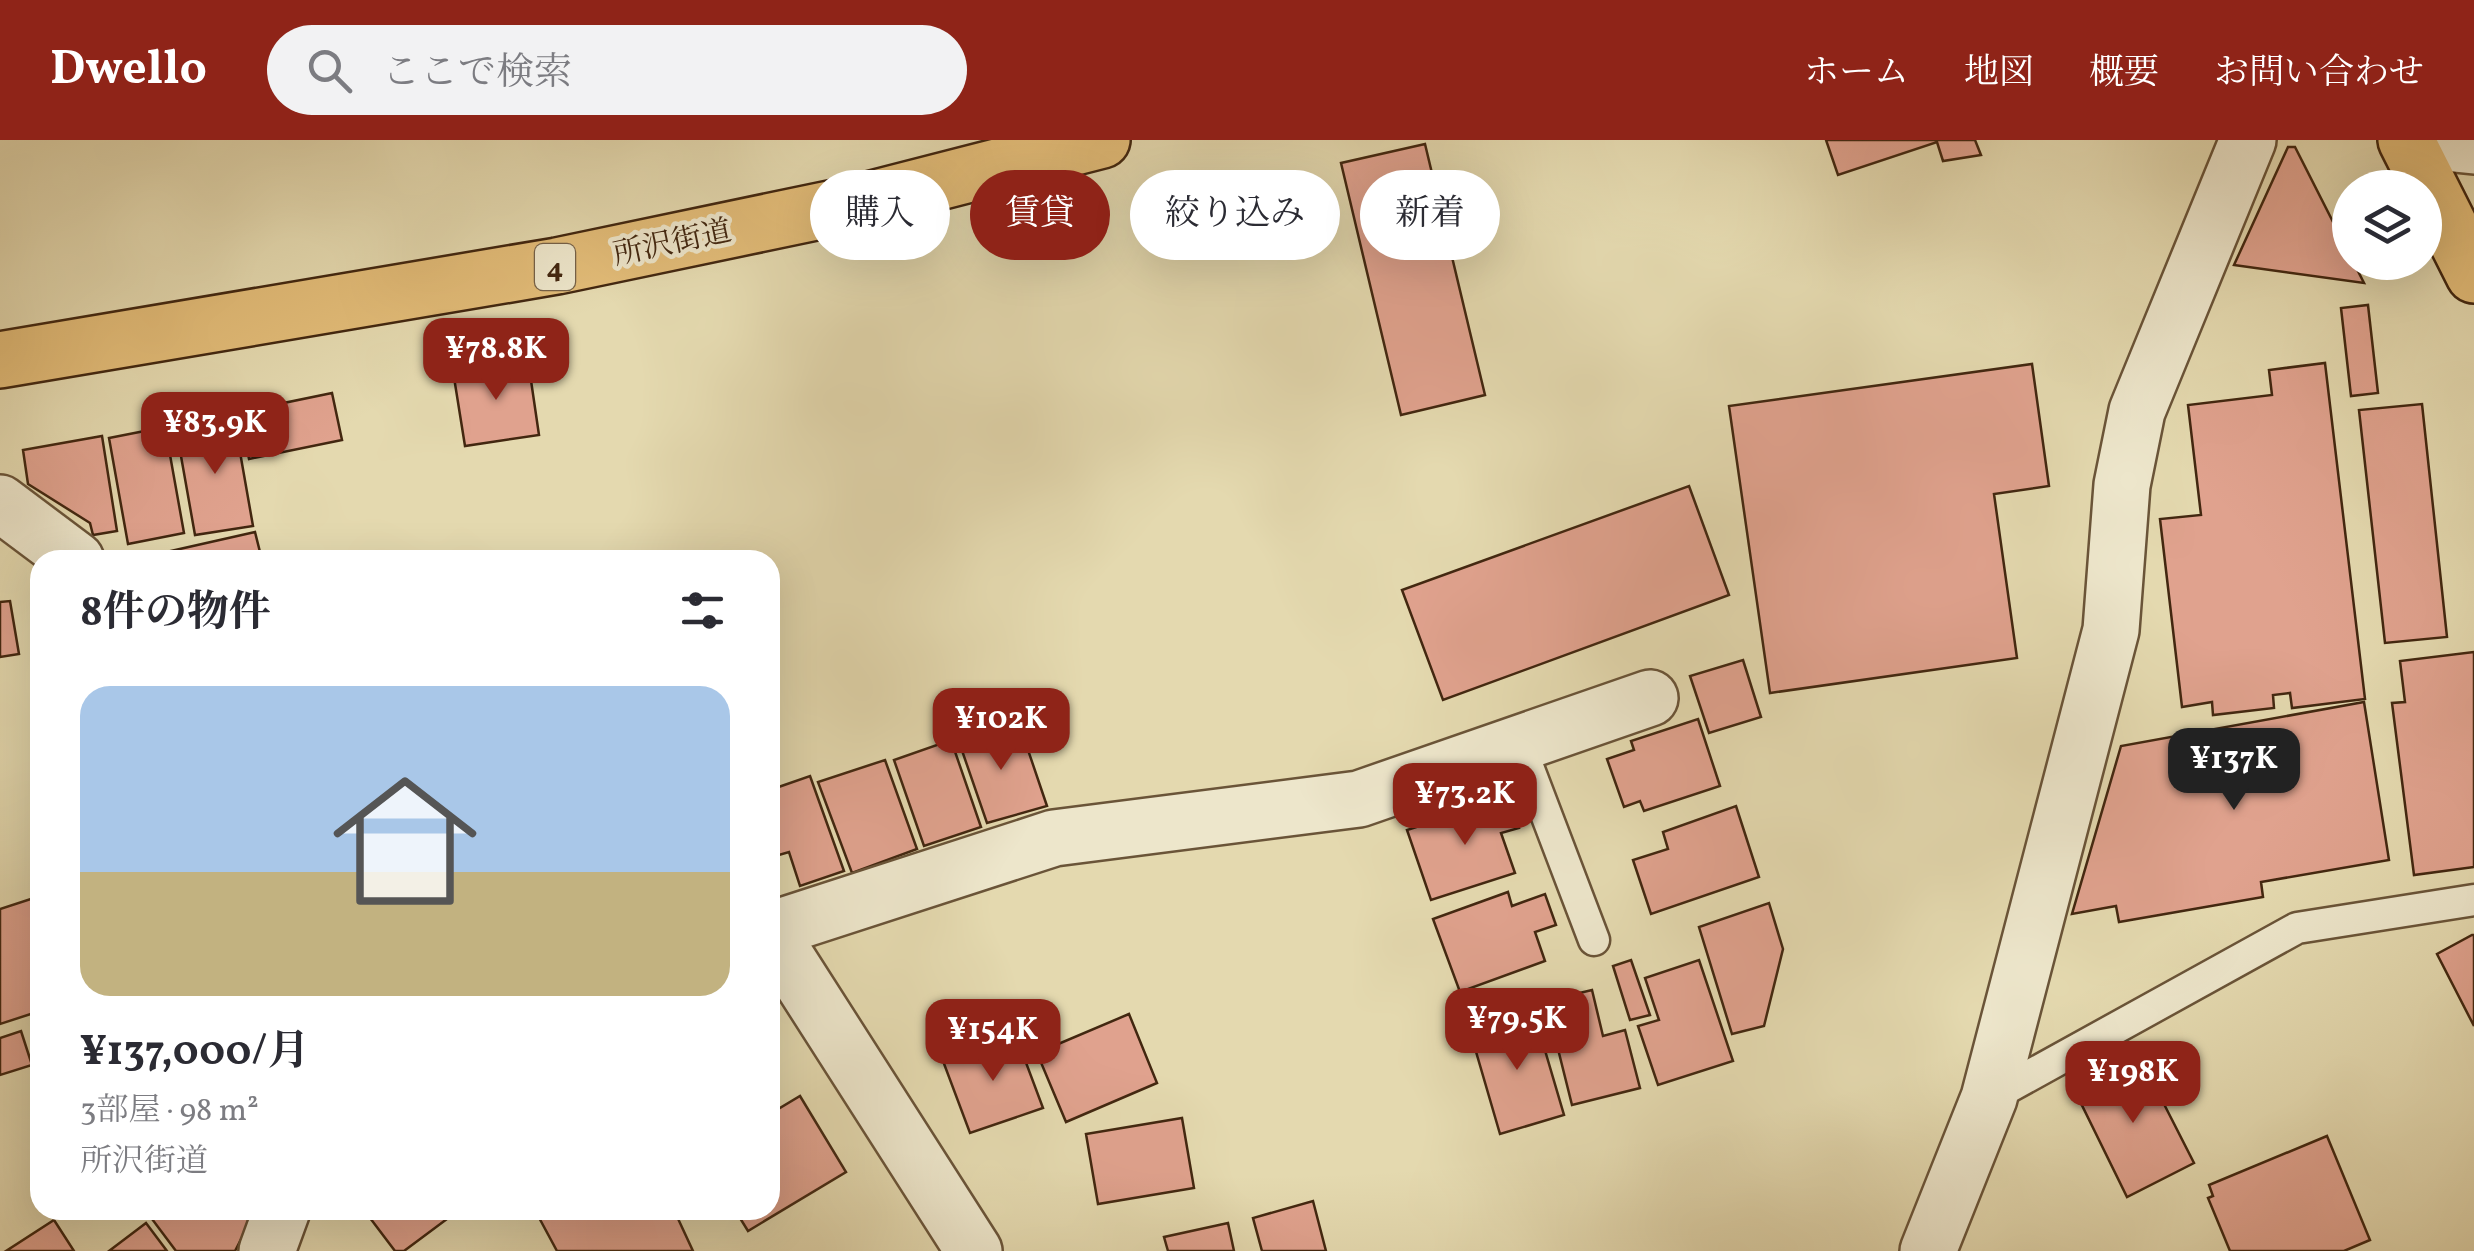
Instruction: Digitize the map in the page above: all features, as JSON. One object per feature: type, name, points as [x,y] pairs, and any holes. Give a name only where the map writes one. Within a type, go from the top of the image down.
[{"type":"main road","name":"所沢街道","points":[[0,360],[557,266],[849,205],[1102,140]]},
{"type":"main road","points":[[2406,140],[2474,275]]},
{"type":"street","points":[[1928,1251],[1989,1098],[2111,630],[2122,486],[2136,411],[2248,140]]},
{"type":"street","points":[[2416,140],[2474,146]]},
{"type":"street","points":[[0,503],[63,550]]},
{"type":"street","points":[[780,928],[1054,838],[1359,799],[1650,698]]},
{"type":"street","points":[[780,947],[974,1251]]},
{"type":"street","points":[[267,1251],[278,1220]]},
{"type":"lane","points":[[1519,744],[1594,940]]},
{"type":"lane","points":[[1989,1098],[2297,928],[2474,900]]},
{"type":"building","points":[[1826,140],[1975,140],[1981,155],[1943,161],[1937,142],[1838,175]]},
{"type":"building","points":[[1425,144],[1431,170],[1360,170],[1360,243],[1341,163]]},
{"type":"building","points":[[2288,147],[2295,147],[2332,220],[2332,279],[2234,265]]},
{"type":"building","points":[[1364,260],[1453,260],[1485,395],[1401,415]]},
{"type":"building","points":[[2368,305],[2378,393],[2351,396],[2341,308]]},
{"type":"building","points":[[528,360],[539,435],[465,446],[453,371]]},
{"type":"building","points":[[2325,363],[2365,699],[2292,708],[2290,693],[2273,695],[2274,708],[2213,715],[2212,702],[2182,707],[2160,519],[2201,515],[2188,405],[2272,395],[2269,370]]},
{"type":"building","points":[[2032,364],[2049,486],[1994,494],[2017,658],[1770,693],[1729,406]]},
{"type":"building","points":[[332,393],[342,440],[249,459],[240,412]]},
{"type":"building","points":[[2422,404],[2447,637],[2385,643],[2359,410]]},
{"type":"building","points":[[234,418],[253,526],[195,535],[176,428]]},
{"type":"building","points":[[165,427],[184,533],[128,544],[109,438]]},
{"type":"building","points":[[102,436],[117,531],[93,535],[90,523],[28,484],[23,450]]},
{"type":"building","points":[[1689,486],[1729,595],[1443,700],[1402,590]]},
{"type":"building","points":[[255,532],[260,550],[175,550]]},
{"type":"building","points":[[10,601],[19,654],[0,657],[0,602]]},
{"type":"building","points":[[2474,652],[2474,867],[2414,875],[2392,703],[2405,702],[2400,661]]},
{"type":"building","points":[[1743,660],[1761,717],[1709,733],[1690,676]]},
{"type":"building","points":[[2364,702],[2389,860],[2261,882],[2263,897],[2119,922],[2116,906],[2072,914],[2121,746]]},
{"type":"building","points":[[1698,719],[1720,786],[1644,811],[1640,801],[1624,807],[1607,759],[1634,750],[1631,741]]},
{"type":"building","points":[[1005,720],[1015,748],[1026,744],[1047,806],[987,823],[957,736]]},
{"type":"building","points":[[951,740],[981,827],[924,846],[894,760]]},
{"type":"building","points":[[885,760],[917,849],[852,873],[818,782]]},
{"type":"building","points":[[810,776],[844,871],[800,886],[789,852],[780,855],[780,786]]},
{"type":"building","points":[[1509,797],[1519,828],[1501,833],[1515,873],[1431,900],[1407,830]]},
{"type":"building","points":[[1736,806],[1759,877],[1651,914],[1633,860],[1668,849],[1663,832]]},
{"type":"building","points":[[1508,892],[1512,906],[1545,894],[1556,925],[1535,932],[1545,961],[1460,992],[1433,919]]},
{"type":"building","points":[[30,899],[30,1014],[0,1024],[0,909]]},
{"type":"building","points":[[1769,903],[1783,949],[1764,1026],[1732,1034],[1699,927]]},
{"type":"building","points":[[2474,935],[2474,1026],[2437,954]]},
{"type":"building","points":[[1631,960],[1650,1015],[1630,1020],[1613,966]]},
{"type":"building","points":[[1699,960],[1733,1061],[1658,1085],[1638,1026],[1659,1020],[1645,978]]},
{"type":"building","points":[[1592,990],[1603,1036],[1625,1030],[1640,1088],[1572,1105],[1546,1001]]},
{"type":"building","points":[[1534,1013],[1564,1115],[1500,1134],[1470,1031]]},
{"type":"building","points":[[1129,1014],[1157,1083],[1066,1122],[1037,1053]]},
{"type":"building","points":[[21,1031],[30,1066],[0,1075],[0,1038]]},
{"type":"building","points":[[1016,1036],[1043,1108],[970,1133],[943,1061]]},
{"type":"building","points":[[2139,1055],[2194,1163],[2127,1197],[2073,1087]]},
{"type":"building","points":[[800,1096],[846,1172],[780,1212],[780,1108]]},
{"type":"building","points":[[1182,1118],[1194,1188],[1098,1204],[1086,1134]]},
{"type":"building","points":[[2327,1136],[2370,1240],[2344,1251],[2230,1251],[2208,1198],[2213,1196],[2209,1185]]},
{"type":"building","points":[[1313,1201],[1326,1251],[1262,1251],[1253,1218]]},
{"type":"building","points":[[54,1220],[74,1251],[6,1251]]},
{"type":"building","points":[[153,1220],[251,1220],[235,1251],[176,1251]]},
{"type":"building","points":[[372,1220],[446,1220],[404,1251],[395,1251]]},
{"type":"building","points":[[540,1220],[679,1220],[693,1251],[557,1251]]},
{"type":"building","points":[[741,1220],[766,1220],[748,1231]]},
{"type":"building","points":[[146,1223],[167,1251],[109,1251]]},
{"type":"building","points":[[1228,1223],[1234,1251],[1168,1251],[1164,1237]]}]
